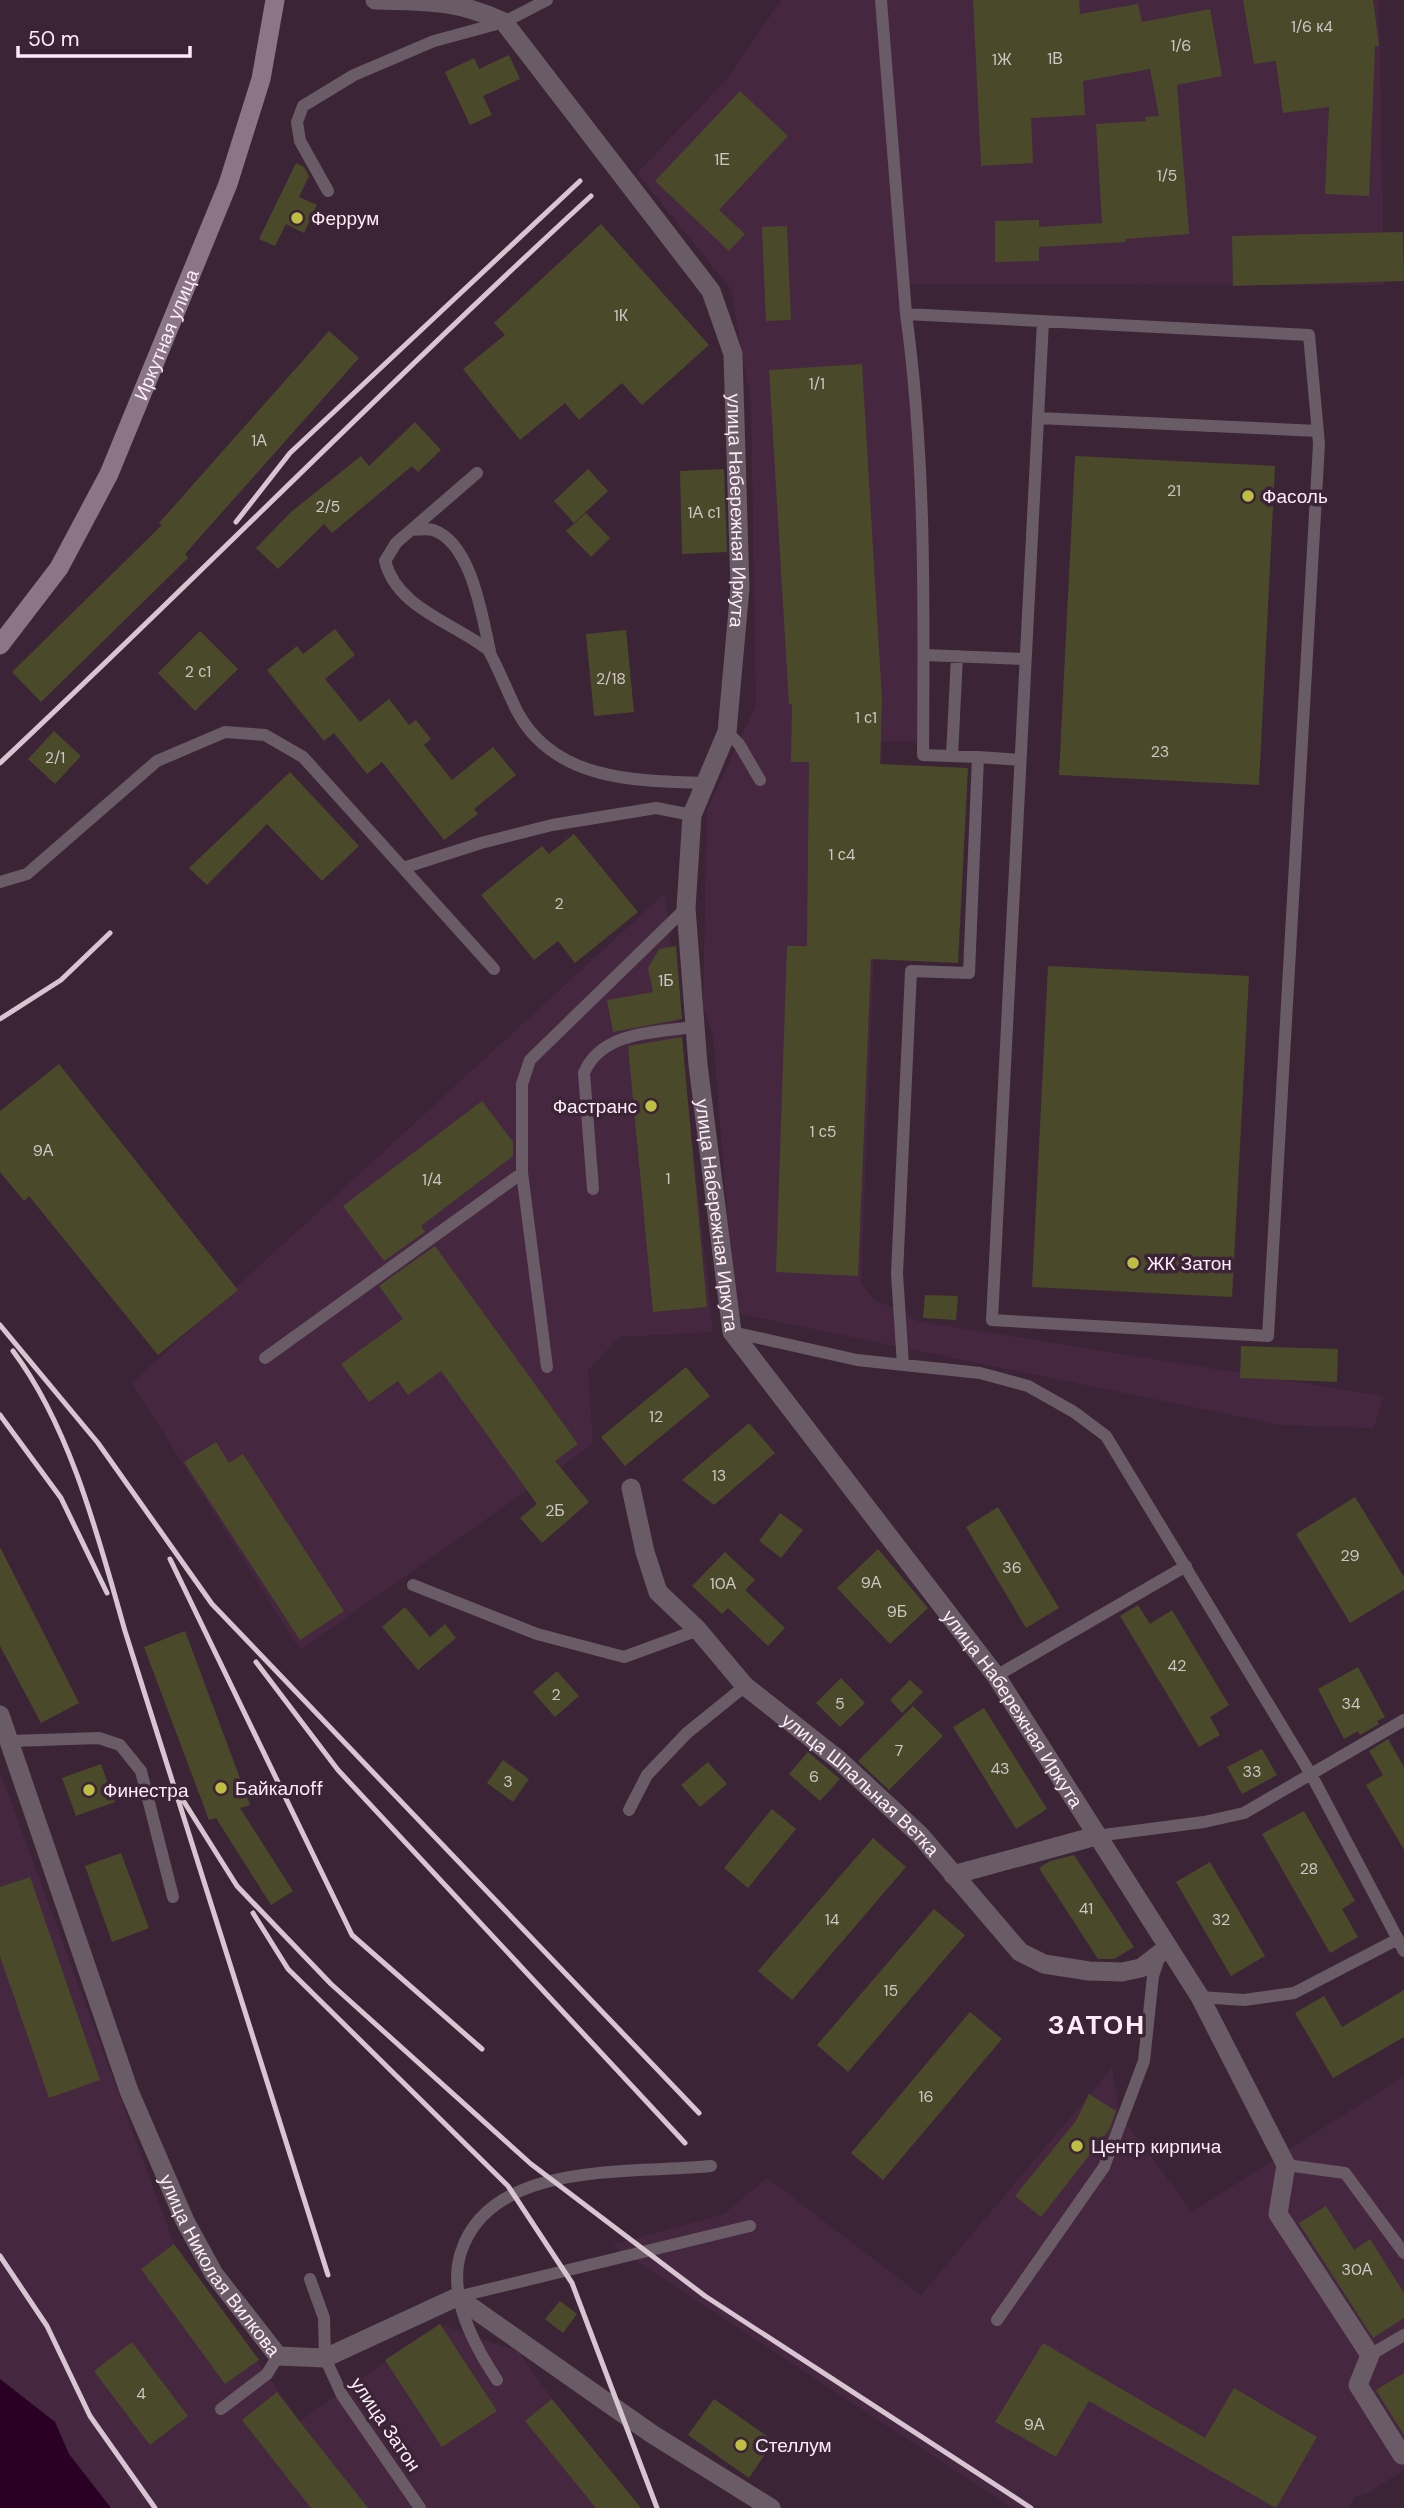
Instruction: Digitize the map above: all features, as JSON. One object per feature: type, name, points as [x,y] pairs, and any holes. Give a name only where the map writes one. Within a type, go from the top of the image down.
[{"type":"main road","name":"Иркутная улица","points":[[0,645],[59,568],[109,474],[228,184],[261,79],[275,0]]},
{"type":"street","name":"улица Набережная Иркута","points":[[375,0],[450,2],[476,7],[504,22],[711,291],[733,354],[740,588],[727,732],[692,815],[686,908],[695,1027],[732,1332],[996,1676],[1096,1836],[1163,1951],[1200,1997],[1286,2165]]},
{"type":"street","name":"улица Шпальная Ветка","points":[[631,1488],[645,1552],[658,1592],[698,1630],[745,1686],[839,1760],[919,1835],[1020,1952],[1044,1964],[1089,1971],[1122,1972],[1141,1968],[1163,1951]]},
{"type":"street","name":"улица Николая Вилкова","points":[[0,1715],[129,2091],[180,2209],[214,2274],[278,2356],[325,2358],[457,2297]]},
{"type":"street","points":[[953,1875],[1096,1836]]},
{"type":"street","points":[[1286,2165],[1278,2214],[1370,2354],[1358,2385],[1402,2455]]},
{"type":"street","points":[[457,2297],[652,2434],[771,2508]]},
{"type":"lane","points":[[328,191],[300,141],[297,122],[303,106],[354,75],[434,41],[504,22],[547,0]]},
{"type":"lane","points":[[881,0],[915,412],[924,655],[923,755],[1020,760]]},
{"type":"lane","points":[[906,314],[1043,321],[1309,335],[1318,431],[1268,1336],[992,1320],[1043,321]]},
{"type":"lane","points":[[1038,418],[1318,431]]},
{"type":"lane","points":[[477,473],[396,543],[385,561],[390,580],[406,597],[490,651]]},
{"type":"lane","points":[[411,530],[433,530],[455,547],[471,576],[500,680],[525,727],[571,765],[627,780],[705,783]]},
{"type":"lane","points":[[924,655],[1026,659]]},
{"type":"lane","points":[[952,756],[957,656]]},
{"type":"lane","points":[[0,882],[27,874],[157,761],[225,732],[265,735],[303,757],[494,969]]},
{"type":"lane","points":[[727,732],[739,744],[760,780]]},
{"type":"lane","points":[[903,1365],[897,1274],[911,971],[969,973],[978,758]]},
{"type":"lane","points":[[402,867],[552,825],[656,808],[692,815]]},
{"type":"lane","points":[[547,1367],[522,1173],[522,1084],[530,1060],[686,908]]},
{"type":"lane","points":[[593,1189],[584,1073],[590,1059],[611,1043],[695,1027]]},
{"type":"lane","points":[[265,1358],[522,1173]]},
{"type":"lane","points":[[732,1332],[857,1360],[980,1373],[1028,1386],[1074,1412],[1106,1436],[1398,1921],[1401,1945],[1294,1993],[1244,2000],[1200,1997]]},
{"type":"lane","points":[[996,1676],[1186,1566]]},
{"type":"lane","points":[[413,1585],[537,1634],[624,1657],[698,1630]]},
{"type":"lane","points":[[629,1810],[647,1775],[687,1733],[745,1686]]},
{"type":"lane","points":[[1096,1836],[1204,1822],[1244,1813],[1312,1776],[1404,1720]]},
{"type":"lane","points":[[11,1741],[99,1738],[120,1745],[141,1771],[173,1897]]},
{"type":"lane","points":[[997,2320],[1104,2167],[1144,2061],[1153,1976],[1163,1951]]},
{"type":"lane","points":[[1286,2165],[1345,2172],[1404,2253]]},
{"type":"lane","points":[[497,2380],[457,2297],[456,2266],[466,2237],[486,2209],[513,2193],[582,2176],[632,2169],[666,2171],[711,2166]]},
{"type":"lane","points":[[457,2297],[750,2226]]},
{"type":"lane","points":[[310,2279],[324,2318],[325,2358]]},
{"type":"lane","points":[[1370,2354],[1404,2335]]},
{"type":"lane","points":[[221,2409],[267,2374],[278,2356]]},
{"type":"lane","name":"улица Затон","points":[[325,2358],[342,2395],[420,2508]]},
{"type":"shaded area","points":[[781,0],[1379,0],[1384,285],[904,284],[921,465],[921,741],[882,741],[861,1284],[875,1301],[906,1312],[916,1321],[1384,1396],[1374,1428],[1280,1425],[735,1313],[713,1035],[703,1007],[707,810],[756,705],[751,401],[731,289],[637,173],[728,78]]},
{"type":"shaded area","points":[[665,893],[713,1332],[620,1337],[588,1370],[593,1444],[300,1650],[132,1383]]},
{"type":"shaded area","points":[[0,1772],[174,2244],[300,2421],[440,2324],[519,2352],[552,2399],[641,2508],[111,2508],[69,2454],[55,2422],[0,2379]]},
{"type":"shaded area","points":[[1112,2068],[1119,2113],[1192,2212],[1404,2076],[1404,2470],[1368,2493],[1355,2497],[1349,2508],[1012,2508],[612,2245],[724,2214],[767,2178],[921,2295]]},
{"type":"shaded area","points":[[0,2379],[55,2422],[69,2454],[111,2508],[0,2508]]},
{"type":"building","points":[[973,0],[1079,0],[1080,14],[1138,4],[1142,22],[1210,9],[1222,76],[1177,85],[1189,234],[1125,239],[1126,242],[1039,247],[1039,261],[995,262],[995,221],[1039,220],[1039,227],[1102,223],[1096,124],[1146,121],[1145,117],[1159,116],[1150,69],[1083,81],[1085,115],[1031,118],[1033,163],[981,166]]},
{"type":"building","points":[[1243,0],[1373,0],[1379,46],[1375,46],[1369,196],[1325,194],[1329,107],[1283,113],[1276,61],[1254,64]]},
{"type":"building","points":[[509,55],[520,79],[483,96],[492,115],[470,125],[445,72],[474,58],[479,69]]},
{"type":"building","points":[[740,91],[788,136],[719,210],[745,234],[729,251],[655,181]]},
{"type":"building","points":[[296,163],[304,167],[309,176],[299,197],[317,205],[304,233],[286,224],[275,246],[259,239]]},
{"type":"building","points":[[601,224],[709,345],[642,405],[622,383],[579,420],[565,403],[520,440],[463,369],[505,335],[494,323]]},
{"type":"building","points":[[787,226],[791,320],[766,321],[762,227]]},
{"type":"building","points":[[1403,232],[1404,281],[1233,286],[1232,236]]},
{"type":"building","points":[[329,331],[359,358],[185,554],[188,558],[41,702],[12,672],[162,525],[159,523]]},
{"type":"building","points":[[862,364],[882,699],[880,764],[968,768],[958,963],[871,959],[858,1276],[776,1272],[787,946],[807,946],[809,762],[791,762],[792,704],[789,704],[769,370]]},
{"type":"building","points":[[415,422],[441,450],[418,472],[412,466],[332,533],[324,524],[278,569],[256,548],[291,512],[361,456],[369,466]]},
{"type":"building","points":[[1075,456],[1275,466],[1259,785],[1059,775]]},
{"type":"building","points":[[588,469],[608,491],[574,523],[554,501]]},
{"type":"building","points":[[724,469],[727,552],[682,554],[680,471]]},
{"type":"building","points":[[586,513],[610,538],[591,557],[566,531]]},
{"type":"building","points":[[335,629],[355,655],[325,679],[360,722],[389,699],[409,725],[416,720],[431,739],[424,745],[452,780],[493,747],[516,775],[474,809],[478,814],[444,840],[382,762],[367,774],[334,733],[324,741],[267,670],[297,646],[303,654]]},
{"type":"building","points":[[626,630],[634,712],[594,716],[586,634]]},
{"type":"building","points":[[200,631],[238,669],[195,711],[158,673]]},
{"type":"building","points":[[54,731],[81,756],[55,784],[28,759]]},
{"type":"building","points":[[290,772],[359,846],[322,881],[267,824],[207,885],[189,868]]},
{"type":"building","points":[[574,834],[638,912],[575,963],[558,941],[534,960],[481,895],[542,846],[549,854]]},
{"type":"building","points":[[676,946],[682,1019],[613,1032],[607,1000],[653,992],[648,968],[659,949]]},
{"type":"building","points":[[1048,966],[1249,976],[1232,1297],[1032,1287]]},
{"type":"building","points":[[682,1037],[707,1307],[653,1312],[628,1046]]},
{"type":"building","points":[[59,1064],[238,1290],[158,1355],[29,1196],[24,1201],[0,1172],[0,1111]]},
{"type":"building","points":[[482,1101],[513,1142],[513,1156],[421,1226],[425,1232],[384,1261],[343,1206]]},
{"type":"building","points":[[435,1246],[578,1444],[555,1461],[589,1502],[542,1543],[520,1518],[537,1504],[441,1371],[408,1395],[398,1381],[369,1402],[341,1364],[403,1319],[379,1286]]},
{"type":"building","points":[[925,1295],[958,1296],[956,1320],[923,1318]]},
{"type":"building","points":[[1241,1346],[1338,1349],[1337,1382],[1240,1378]]},
{"type":"building","points":[[686,1367],[710,1396],[625,1466],[601,1437]]},
{"type":"building","points":[[749,1423],[775,1453],[714,1505],[682,1480]]},
{"type":"building","points":[[216,1442],[229,1463],[243,1454],[344,1611],[300,1640],[184,1462]]},
{"type":"building","points":[[1355,1497],[1404,1577],[1404,1590],[1350,1623],[1296,1534]]},
{"type":"building","points":[[998,1507],[1059,1608],[1026,1628],[966,1527]]},
{"type":"building","points":[[780,1513],[803,1530],[781,1558],[759,1541]]},
{"type":"building","points":[[0,1547],[79,1703],[41,1723],[0,1646]]},
{"type":"building","points":[[878,1549],[928,1608],[890,1644],[837,1588]]},
{"type":"building","points":[[725,1552],[755,1580],[745,1590],[785,1628],[768,1646],[728,1608],[722,1614],[692,1586]]},
{"type":"building","points":[[1138,1605],[1150,1624],[1172,1610],[1229,1705],[1210,1717],[1220,1735],[1199,1747],[1120,1616]]},
{"type":"building","points":[[405,1607],[430,1637],[445,1624],[456,1638],[418,1670],[382,1627]]},
{"type":"building","points":[[185,1631],[250,1805],[240,1808],[293,1891],[271,1905],[216,1818],[209,1820],[144,1647]]},
{"type":"building","points":[[1358,1667],[1385,1717],[1377,1721],[1379,1724],[1360,1735],[1358,1731],[1344,1739],[1318,1689]]},
{"type":"building","points":[[557,1671],[579,1696],[555,1717],[533,1692]]},
{"type":"building","points":[[841,1678],[865,1703],[840,1727],[816,1703]]},
{"type":"building","points":[[910,1680],[923,1692],[902,1713],[890,1700]]},
{"type":"building","points":[[913,1706],[943,1736],[889,1790],[858,1761]]},
{"type":"building","points":[[984,1708],[1047,1809],[1016,1829],[953,1727]]},
{"type":"building","points":[[1388,1739],[1404,1767],[1404,1850],[1366,1785],[1383,1775],[1369,1751]]},
{"type":"building","points":[[1262,1749],[1277,1775],[1242,1794],[1227,1767]]},
{"type":"building","points":[[808,1752],[840,1779],[820,1801],[789,1774]]},
{"type":"building","points":[[503,1760],[529,1779],[513,1802],[487,1783]]},
{"type":"building","points":[[708,1762],[727,1784],[700,1807],[681,1785]]},
{"type":"building","name":"Финестра","points":[[101,1764],[115,1802],[76,1816],[62,1778]]},
{"type":"building","points":[[772,1809],[796,1829],[748,1888],[724,1868]]},
{"type":"building","points":[[1304,1811],[1355,1901],[1342,1909],[1358,1937],[1330,1953],[1262,1834]]},
{"type":"building","points":[[873,1838],[906,1867],[792,2000],[758,1971]]},
{"type":"building","points":[[121,1853],[149,1928],[112,1942],[85,1866]]},
{"type":"building","points":[[1074,1855],[1134,1947],[1114,1959],[1098,1959],[1039,1868],[1050,1861]]},
{"type":"building","points":[[1210,1862],[1265,1956],[1231,1976],[1176,1882]]},
{"type":"building","points":[[30,1877],[100,2080],[49,2098],[0,1956],[0,1887]]},
{"type":"building","points":[[934,1909],[965,1935],[848,2072],[817,2045]]},
{"type":"building","points":[[1404,1990],[1404,2037],[1333,2078],[1295,2013],[1324,1996],[1342,2027]]},
{"type":"building","points":[[970,2012],[1002,2039],[883,2180],[851,2153]]},
{"type":"building","points":[[1089,2094],[1116,2111],[1109,2130],[1041,2217],[1015,2196],[1076,2121]]},
{"type":"building","points":[[1326,2206],[1354,2250],[1370,2239],[1404,2293],[1404,2318],[1373,2338],[1299,2223]]},
{"type":"building","points":[[174,2244],[259,2360],[225,2384],[141,2269]]},
{"type":"building","points":[[560,2301],[577,2314],[563,2333],[545,2319]]},
{"type":"building","points":[[440,2324],[497,2411],[442,2447],[385,2360]]},
{"type":"building","points":[[132,2342],[188,2416],[150,2445],[94,2371]]},
{"type":"building","points":[[1043,2343],[1205,2438],[1234,2388],[1317,2437],[1276,2508],[1089,2401],[1056,2457],[995,2422]]},
{"type":"building","points":[[1404,2373],[1404,2435],[1376,2390]]},
{"type":"building","points":[[277,2392],[368,2508],[311,2508],[242,2420]]},
{"type":"building","points":[[552,2399],[641,2508],[596,2508],[525,2421]]},
{"type":"building","points":[[714,2399],[774,2441],[749,2478],[688,2435]]},
{"type":"railway","points":[[236,522],[290,453],[580,181]]},
{"type":"railway","points":[[0,763],[442,336],[591,196]]},
{"type":"railway","points":[[0,1019],[61,980],[110,933]]},
{"type":"railway","points":[[0,1325],[98,1443],[212,1604],[699,2113]]},
{"type":"railway","points":[[13,1351],[51,1414],[81,1486],[328,2275]]},
{"type":"railway","points":[[0,1415],[61,1498],[107,1593]]},
{"type":"railway","points":[[170,1559],[352,1935],[482,2049]]},
{"type":"railway","points":[[256,1662],[338,1770],[685,2143]]},
{"type":"railway","points":[[176,1789],[237,1886],[331,1984],[531,2164],[705,2296],[1031,2508]]},
{"type":"railway","points":[[253,1913],[288,1969],[508,2186],[572,2283],[657,2508]]},
{"type":"railway","points":[[0,2256],[47,2326],[90,2416],[155,2508]]},
{"type":"place","name":"Феррум","points":[[297,218]]},
{"type":"place","name":"Фасоль","points":[[1248,496]]},
{"type":"place","name":"Фастранс","points":[[651,1106]]},
{"type":"place","name":"ЖК Затон","points":[[1133,1263]]},
{"type":"place","name":"Байкалoff","points":[[221,1788]]},
{"type":"place","name":"Финестра","points":[[89,1790]]},
{"type":"place","name":"Центр кирпича","points":[[1077,2146]]},
{"type":"place","name":"Стеллум","points":[[741,2445]]},
{"type":"district","name":"ЗАТОН","points":[[1097,2025]]}]
